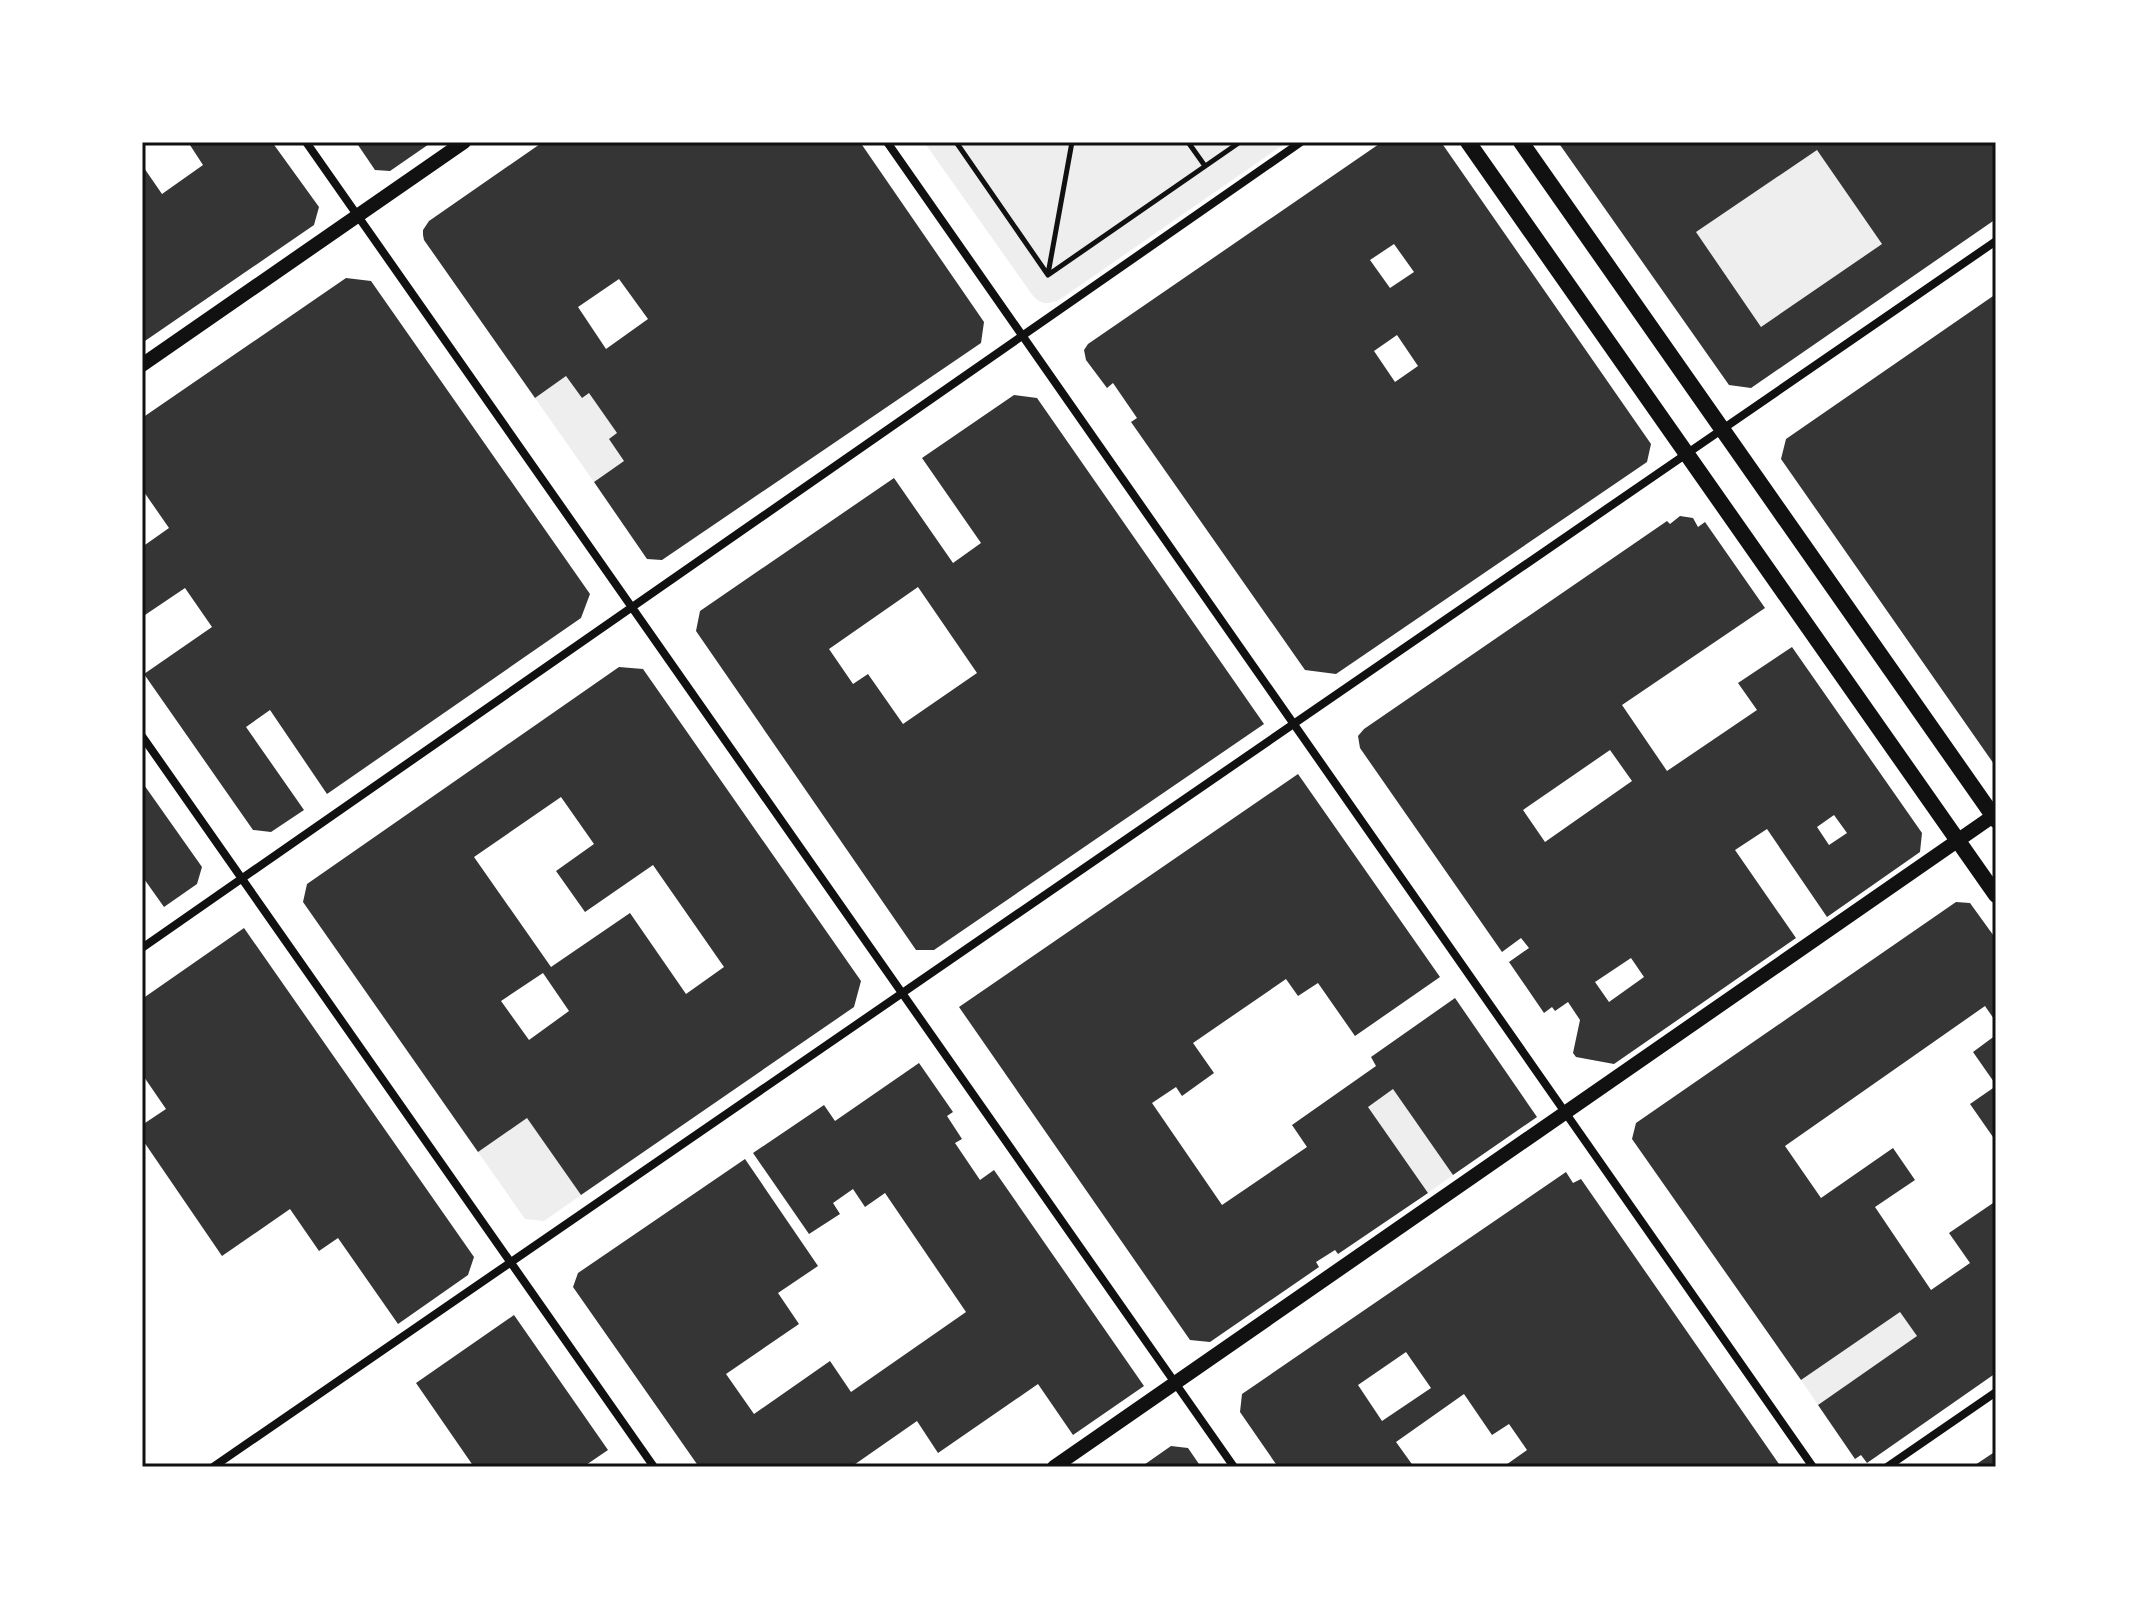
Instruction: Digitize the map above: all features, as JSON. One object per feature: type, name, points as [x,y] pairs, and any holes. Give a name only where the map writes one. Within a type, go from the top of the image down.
[{"type":"main road","points":[[1468,142],[1996,895]]},
{"type":"main road","points":[[1521,142],[1995,817]]},
{"type":"street","points":[[306,142],[1234,1467]]},
{"type":"street","points":[[142,365],[464,142]]},
{"type":"street","points":[[887,142],[1813,1467]]},
{"type":"street","points":[[142,948],[1301,142]]},
{"type":"street","points":[[213,1467],[1996,241]]},
{"type":"street","points":[[142,736],[654,1467]]},
{"type":"street","points":[[1054,1467],[1995,817]]},
{"type":"street","points":[[1887,1467],[1996,1392]]},
{"type":"path","points":[[956,142],[1048,275]]},
{"type":"path","points":[[1048,275],[1072,142]]},
{"type":"path","points":[[1188,142],[1205,166]]},
{"type":"path","points":[[1048,275],[1240,142]]},
{"type":"shaded area","points":[[924,142],[1287,142],[1062,298],[1048,303],[1041,302],[1031,293]]},
{"type":"shaded area","points":[[1817,150],[1882,244],[1761,327],[1696,232]]},
{"type":"shaded area","points":[[566,376],[582,398],[589,393],[617,433],[624,461],[594,482],[535,398]]},
{"type":"shaded area","points":[[1393,1089],[1453,1175],[1428,1193],[1368,1107]]},
{"type":"shaded area","points":[[527,1118],[581,1195],[544,1221],[525,1219],[478,1152]]},
{"type":"shaded area","points":[[1900,1312],[1917,1336],[1818,1405],[1801,1380]]},
{"type":"building","points":[[188,142],[272,142],[319,207],[314,225],[142,343],[142,165],[162,194],[203,165]]},
{"type":"building","points":[[356,142],[432,142],[390,171],[375,170]]},
{"type":"building","points":[[543,142],[860,142],[984,322],[981,343],[662,560],[647,559],[594,482],[624,461],[609,439],[617,433],[589,393],[582,398],[566,376],[535,398],[424,240],[423,230],[429,221]],"holes":[[[619,279],[648,319],[606,349],[578,307]]]},
{"type":"building","points":[[1382,142],[1441,142],[1651,444],[1647,462],[1336,674],[1305,670],[1131,422],[1137,418],[1113,383],[1107,388],[1086,360],[1084,350],[1088,344]],"holes":[[[1394,244],[1414,272],[1390,288],[1370,260]],[[1397,335],[1418,366],[1395,382],[1374,351]]]},
{"type":"building","points":[[1558,142],[1996,142],[1996,219],[1751,388],[1729,385]],"holes":[[[1817,150],[1882,244],[1761,327],[1696,232]]]},
{"type":"building","points":[[346,278],[371,281],[590,594],[581,618],[327,794],[270,710],[246,727],[304,810],[271,832],[253,830],[144,674],[212,627],[185,588],[142,617],[142,547],[169,528],[142,493],[142,418]]},
{"type":"building","points":[[1996,294],[1996,767],[1781,459],[1786,439]]},
{"type":"building","points":[[1014,395],[1037,398],[1264,724],[934,950],[916,950],[696,631],[700,611],[894,478],[953,563],[981,543],[922,458]],"holes":[[[918,587],[977,673],[903,724],[868,674],[853,684],[829,649]]]},
{"type":"building","points":[[1680,516],[1693,518],[1698,527],[1705,522],[1765,608],[1622,705],[1667,771],[1757,710],[1738,683],[1792,647],[1922,833],[1920,852],[1827,917],[1767,829],[1735,850],[1796,938],[1614,1064],[1576,1057],[1573,1053],[1580,1020],[1568,1002],[1555,1011],[1552,1007],[1544,1013],[1509,962],[1529,948],[1521,938],[1502,952],[1360,748],[1358,736],[1667,521],[1670,524]],"holes":[[[1610,750],[1632,781],[1545,842],[1523,810]],[[1834,815],[1847,833],[1829,845],[1817,827]],[[1631,958],[1644,977],[1609,1002],[1595,982]]]},
{"type":"building","points":[[619,667],[643,669],[861,981],[854,1007],[581,1195],[527,1118],[478,1152],[303,902],[307,884]],"holes":[[[561,797],[594,844],[556,871],[585,912],[653,865],[724,967],[686,994],[630,913],[551,967],[474,857]],[[543,973],[569,1011],[529,1040],[501,1001]]]},
{"type":"building","points":[[1298,774],[1440,977],[1355,1036],[1318,983],[1298,996],[1286,979],[1193,1043],[1214,1073],[1182,1096],[1176,1087],[1152,1103],[1222,1205],[1307,1147],[1292,1125],[1376,1066],[1371,1057],[1455,998],[1537,1117],[1453,1175],[1393,1089],[1368,1107],[1428,1193],[1338,1254],[1335,1250],[1316,1262],[1319,1267],[1210,1342],[1190,1340],[959,1007]]},
{"type":"building","points":[[142,782],[202,867],[197,884],[164,907],[142,876]]},
{"type":"building","points":[[1956,902],[1970,903],[1996,939],[1996,1022],[1985,1006],[1785,1146],[1821,1198],[1893,1148],[1915,1180],[1875,1207],[1931,1290],[1970,1263],[1949,1233],[1996,1201],[1996,1373],[1867,1463],[1861,1455],[1855,1459],[1818,1405],[1917,1336],[1900,1312],[1801,1380],[1632,1139],[1636,1123]]},
{"type":"building","points":[[244,928],[474,1257],[468,1275],[398,1324],[338,1238],[319,1251],[290,1209],[222,1256],[142,1139],[142,1125],[166,1109],[142,1074],[142,999]]},
{"type":"building","points":[[1996,1035],[1996,1085],[1973,1052]]},
{"type":"building","points":[[919,1063],[953,1112],[947,1116],[962,1139],[955,1143],[980,1180],[994,1170],[1144,1386],[1073,1435],[1038,1384],[938,1453],[917,1421],[851,1467],[699,1467],[573,1287],[578,1273],[745,1159],[818,1266],[778,1293],[799,1324],[726,1374],[754,1414],[830,1361],[851,1392],[966,1312],[885,1193],[865,1207],[853,1189],[833,1203],[840,1214],[809,1234],[753,1153],[824,1105],[835,1121]]},
{"type":"building","points":[[1996,1086],[1996,1135],[1993,1137],[1970,1104]]},
{"type":"building","points":[[1566,1172],[1573,1183],[1581,1179],[1781,1467],[1634,1467],[1631,1464],[1627,1467],[1503,1467],[1527,1450],[1509,1424],[1492,1435],[1464,1394],[1396,1442],[1414,1467],[1278,1467],[1240,1412],[1242,1394]],"holes":[[[1406,1352],[1431,1388],[1382,1421],[1358,1385]]]},
{"type":"building","points":[[514,1315],[608,1450],[583,1467],[474,1467],[416,1383]]},
{"type":"building","points":[[1171,1446],[1188,1448],[1201,1467],[1141,1467]]},
{"type":"building","points":[[1996,1451],[1996,1467],[1972,1467]]}]
